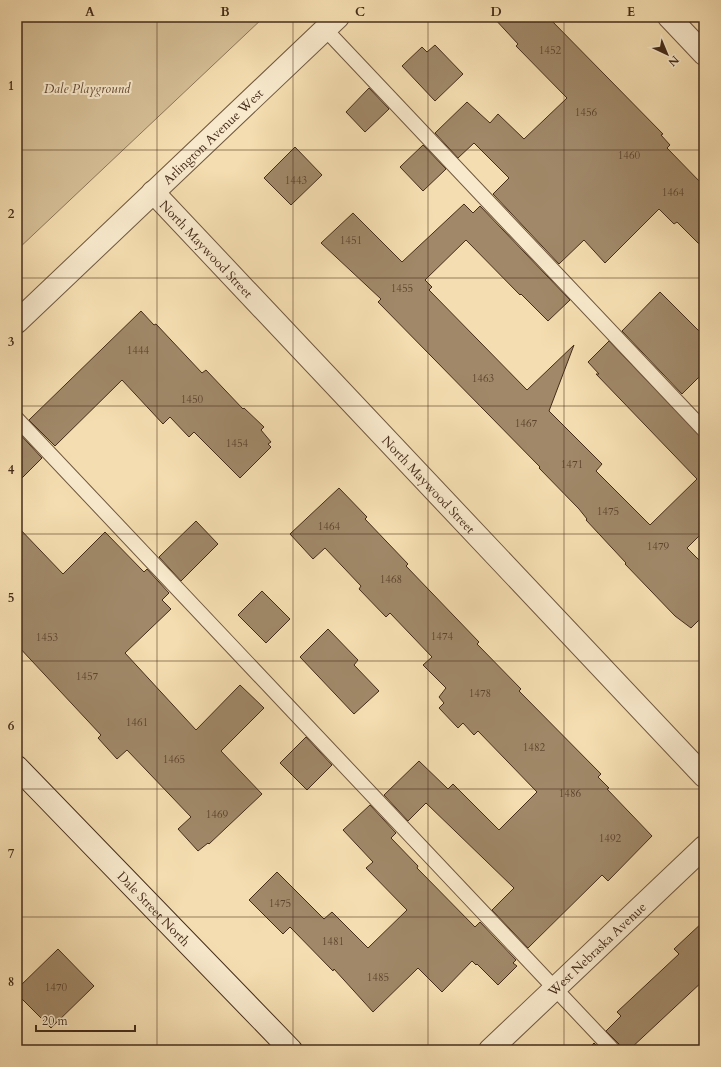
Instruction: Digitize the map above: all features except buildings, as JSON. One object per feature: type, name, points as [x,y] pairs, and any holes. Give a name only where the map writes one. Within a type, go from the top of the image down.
[{"type":"street","points":[[669,17],[704,54]]},
{"type":"street","name":"Arlington Avenue West","points":[[17,322],[332,23]]},
{"type":"street","name":"North Maywood Street","points":[[153,192],[704,776]]},
{"type":"street","name":"Dale Street North","points":[[17,767],[290,1050]]},
{"type":"street","name":"West Nebraska Avenue","points":[[490,1050],[704,847]]},
{"type":"lane","points":[[332,23],[704,430]]},
{"type":"lane","points":[[17,419],[613,1050]]},
{"type":"green space","name":"Dale Playground","points":[[17,17],[264,17],[17,250]]}]
